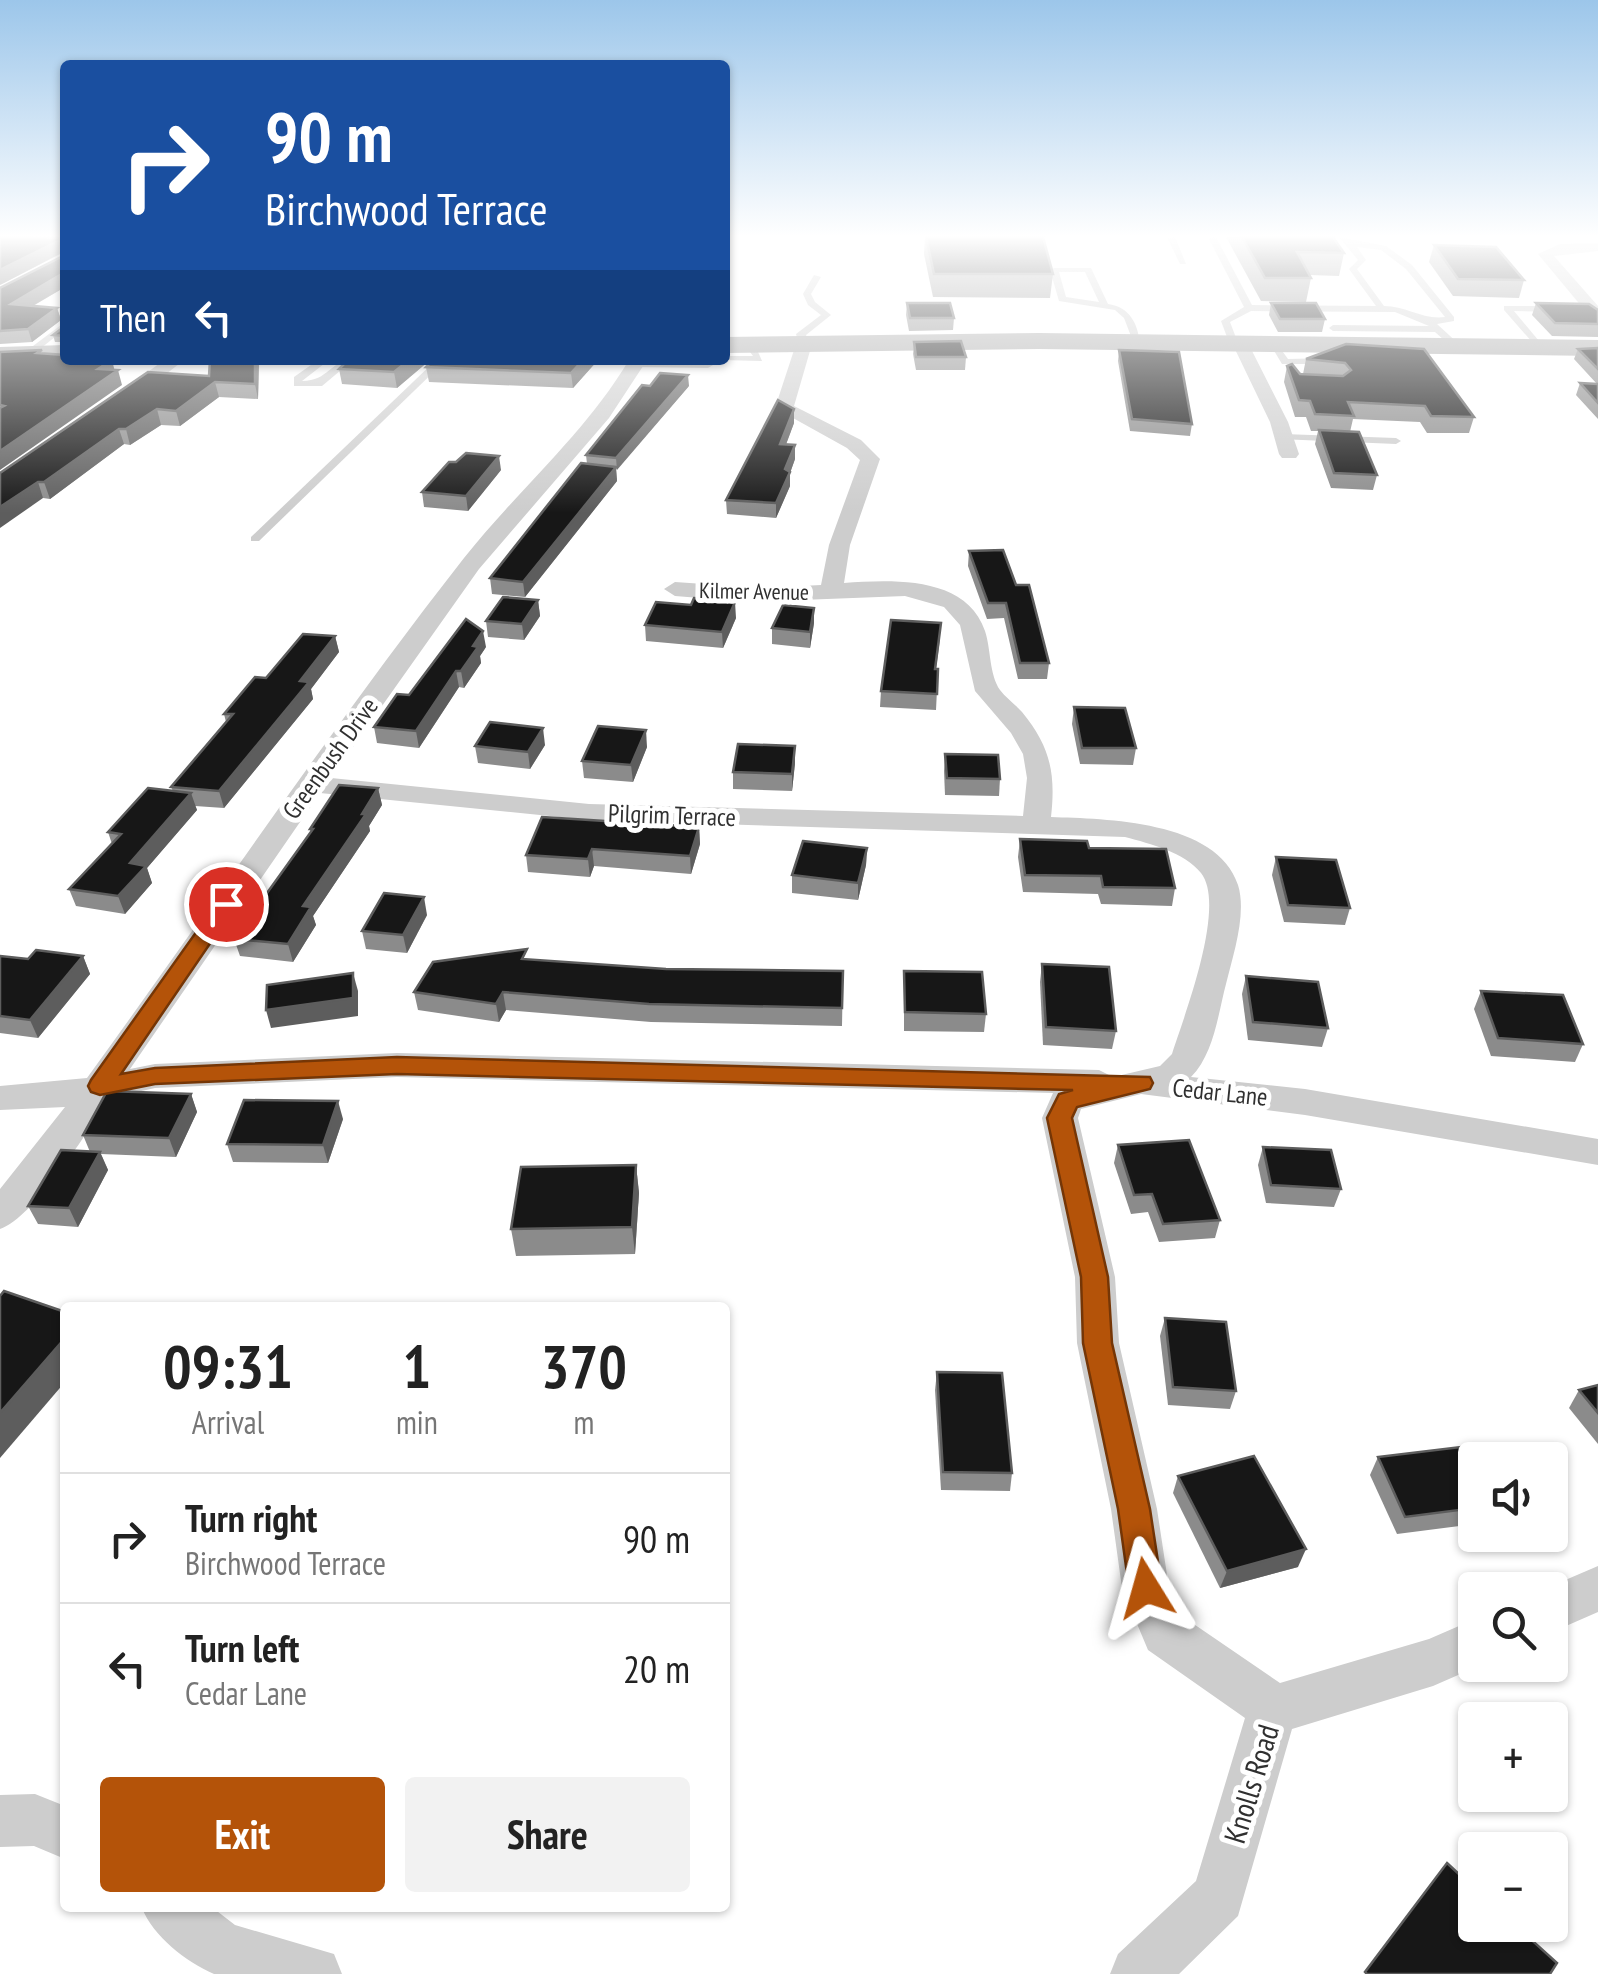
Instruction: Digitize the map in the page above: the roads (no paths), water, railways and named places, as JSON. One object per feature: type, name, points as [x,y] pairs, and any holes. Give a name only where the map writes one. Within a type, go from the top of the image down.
[{"type":"main road","points":[[737,345],[1236,343],[1280,353],[1330,342],[1441,332],[1540,347],[1598,348]]},
{"type":"main road","points":[[14,354],[60,352]]},
{"type":"street","points":[[1236,343],[1286,446]]},
{"type":"street","name":"Kilmer Avenue","points":[[804,344],[784,408],[854,444],[870,459],[835,558],[830,578],[833,590]]},
{"type":"street","points":[[106,411],[168,365]]},
{"type":"street","name":"Greenbush Drive","points":[[0,1214],[46,1161],[310,784],[486,545],[618,396],[635,365]]},
{"type":"street","name":"Kilmer Avenue","points":[[675,588],[779,595],[876,588],[922,593],[956,607],[968,618],[988,692],[1038,750],[1042,774],[1036,826]]},
{"type":"street","name":"Pilgrim Terrace","points":[[310,784],[588,812],[1126,828],[1162,837],[1208,862],[1223,884],[1224,911],[1188,1060],[1171,1075],[1141,1083]]},
{"type":"street","name":"Cedar Lane","points":[[0,1098],[64,1095],[155,1076],[397,1065],[1141,1083],[1305,1102],[1598,1152]]},
{"type":"street","points":[[1141,1083],[1067,1100],[1060,1118],[1094,1277],[1098,1343],[1134,1509],[1146,1588],[1166,1632],[1275,1710]]},
{"type":"street","points":[[1568,1602],[1598,1588]]},
{"type":"street","name":"Knolls Road","points":[[1138,1974],[1219,1897],[1262,1738],[1275,1710],[1433,1662],[1458,1651]]},
{"type":"street","points":[[0,1821],[35,1820],[60,1832]]},
{"type":"street","points":[[173,1912],[221,1949],[314,1974]]},
{"type":"lane","points":[[14,354],[59,329]]},
{"type":"lane","points":[[804,344],[801,334],[808,329]]},
{"type":"lane","points":[[1132,329],[1137,342]]},
{"type":"lane","points":[[1229,329],[1236,343]]},
{"type":"lane","points":[[1435,329],[1443,329]]},
{"type":"lane","points":[[1524,329],[1540,347]]},
{"type":"lane","points":[[730,359],[759,359],[737,345]]},
{"type":"lane","points":[[1280,353],[1293,373]]},
{"type":"lane","points":[[317,365],[297,379],[297,384],[319,384],[342,365]]},
{"type":"lane","points":[[255,539],[436,365]]},
{"type":"lane","points":[[1286,446],[1396,441]]}]
